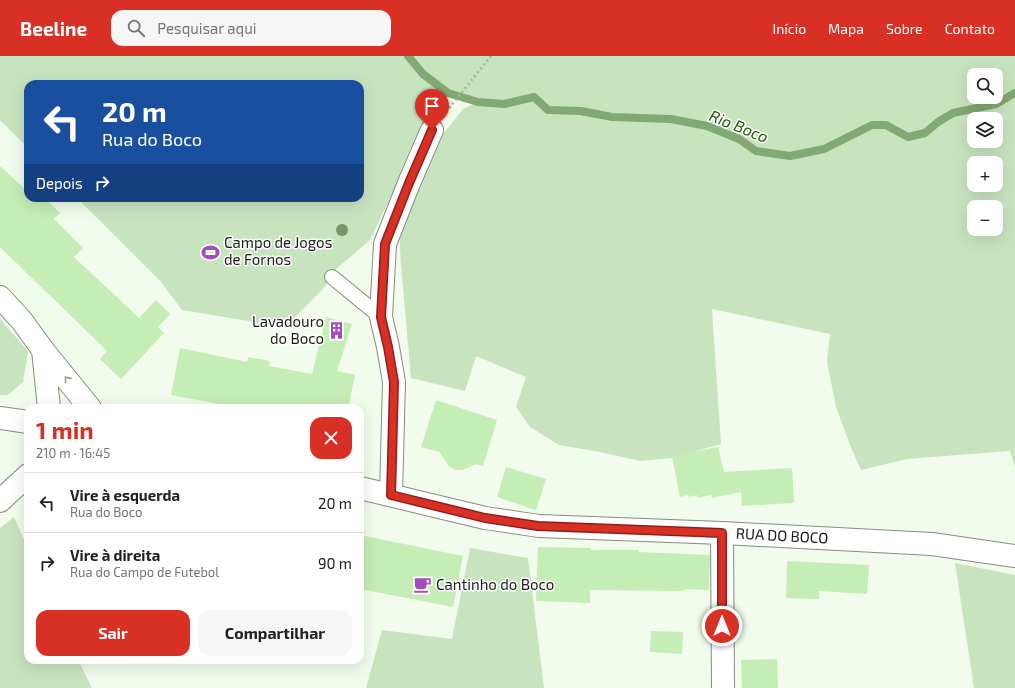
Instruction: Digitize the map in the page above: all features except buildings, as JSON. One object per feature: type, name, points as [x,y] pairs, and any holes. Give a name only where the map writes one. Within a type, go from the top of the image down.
[{"type":"street","points":[[391,495],[394,382],[381,317],[385,244],[432,130]]},
{"type":"street","points":[[0,297],[22,321],[87,404]]},
{"type":"street","points":[[44,350],[49,404]]},
{"type":"street","points":[[0,418],[24,421]]},
{"type":"street","points":[[0,501],[24,479]]},
{"type":"street","name":"RUA DO BOCO","points":[[364,489],[485,518],[538,526],[722,533],[932,544],[1015,556]]},
{"type":"street","points":[[722,533],[723,688]]},
{"type":"lane","points":[[332,277],[381,317]]},
{"type":"path","points":[[448,110],[491,56]]},
{"type":"green space","points":[[0,56],[1015,56],[1015,468],[1010,451],[907,459],[861,470],[836,407],[827,362],[830,334],[712,309],[721,444],[672,458],[640,461],[559,445],[530,427],[516,407],[526,377],[476,356],[465,391],[411,378],[399,230],[440,138],[463,109],[477,102],[448,93],[422,132],[370,240],[337,268],[325,287],[285,327],[182,310],[161,282],[81,202],[364,202],[364,80],[24,80],[24,144],[0,120]]},
{"type":"green space","points":[[0,319],[28,351],[23,382],[8,395],[0,395]]},
{"type":"green space","points":[[14,517],[24,540],[24,664],[80,664],[92,688],[0,688],[0,528]]},
{"type":"green space","points":[[470,548],[528,558],[544,688],[366,688],[382,630],[452,639]]},
{"type":"green space","points":[[955,563],[1015,575],[1015,688],[974,688]]},
{"type":"waterway","name":"Rio Boco","points":[[408,56],[423,74],[448,93],[478,102],[504,104],[534,97],[548,110],[581,111],[612,117],[671,119],[707,126],[739,139],[756,151],[790,156],[824,149],[872,125],[886,125],[908,137],[925,133],[938,122],[953,113],[996,104],[1015,93]]},
{"type":"place","name":"Campo de Jogos de Fornos","points":[[211,252]]},
{"type":"place","name":"Lavadouro do Boco","points":[[337,331]]},
{"type":"place","name":"Cantinho do Boco","points":[[423,585]]},
{"type":"route","points":[[432,130],[385,244],[381,317],[394,382],[391,495],[485,518],[538,526],[722,533],[722,626]]}]
